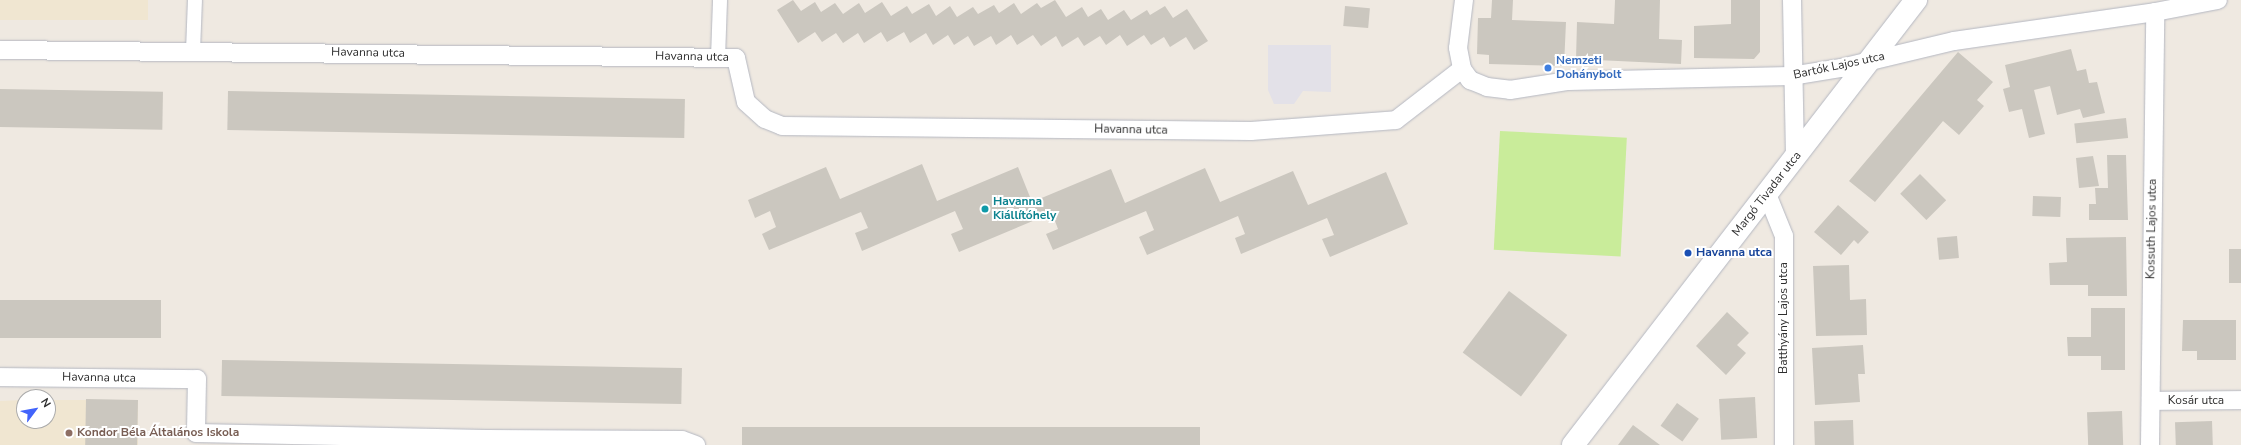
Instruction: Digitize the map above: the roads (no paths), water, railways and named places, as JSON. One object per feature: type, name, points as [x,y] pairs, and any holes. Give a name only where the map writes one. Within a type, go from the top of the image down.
[{"type":"street","points":[[193,51],[195,0]]},
{"type":"street","points":[[710,58],[720,0]]},
{"type":"street","points":[[1462,70],[1458,48],[1464,0]]},
{"type":"street","points":[[1792,0],[1791,76],[1795,157]]},
{"type":"street","name":"Margó Tivadar utca","points":[[1574,445],[1916,0]]},
{"type":"street","name":"Bartók Lajos utca","points":[[1462,70],[1470,80],[1487,87],[1510,90],[1568,81],[1791,76],[1954,41],[2155,12],[2218,0]]},
{"type":"street","name":"Kossuth Lajos utca","points":[[2150,445],[2155,12]]},
{"type":"street","name":"Havanna utca","points":[[0,50],[736,58],[746,102],[765,119],[782,126],[1251,132],[1396,120],[1462,70]]},
{"type":"street","name":"Batthyány Lajos utca","points":[[1767,194],[1784,236],[1784,445]]},
{"type":"street","name":"Havanna utca","points":[[0,376],[197,379],[196,433],[484,439],[682,440],[696,445]]},
{"type":"street","name":"Kosár utca","points":[[2151,401],[2241,400]]},
{"type":"place","name":"Nemzeti Dohánybolt","points":[[1548,68]]},
{"type":"place","name":"Havanna Kiállítóhely","points":[[985,209]]},
{"type":"place","name":"Havanna utca","points":[[1688,253]]},
{"type":"place","name":"Kondor Béla Általános Iskola","points":[[69,433]]}]
